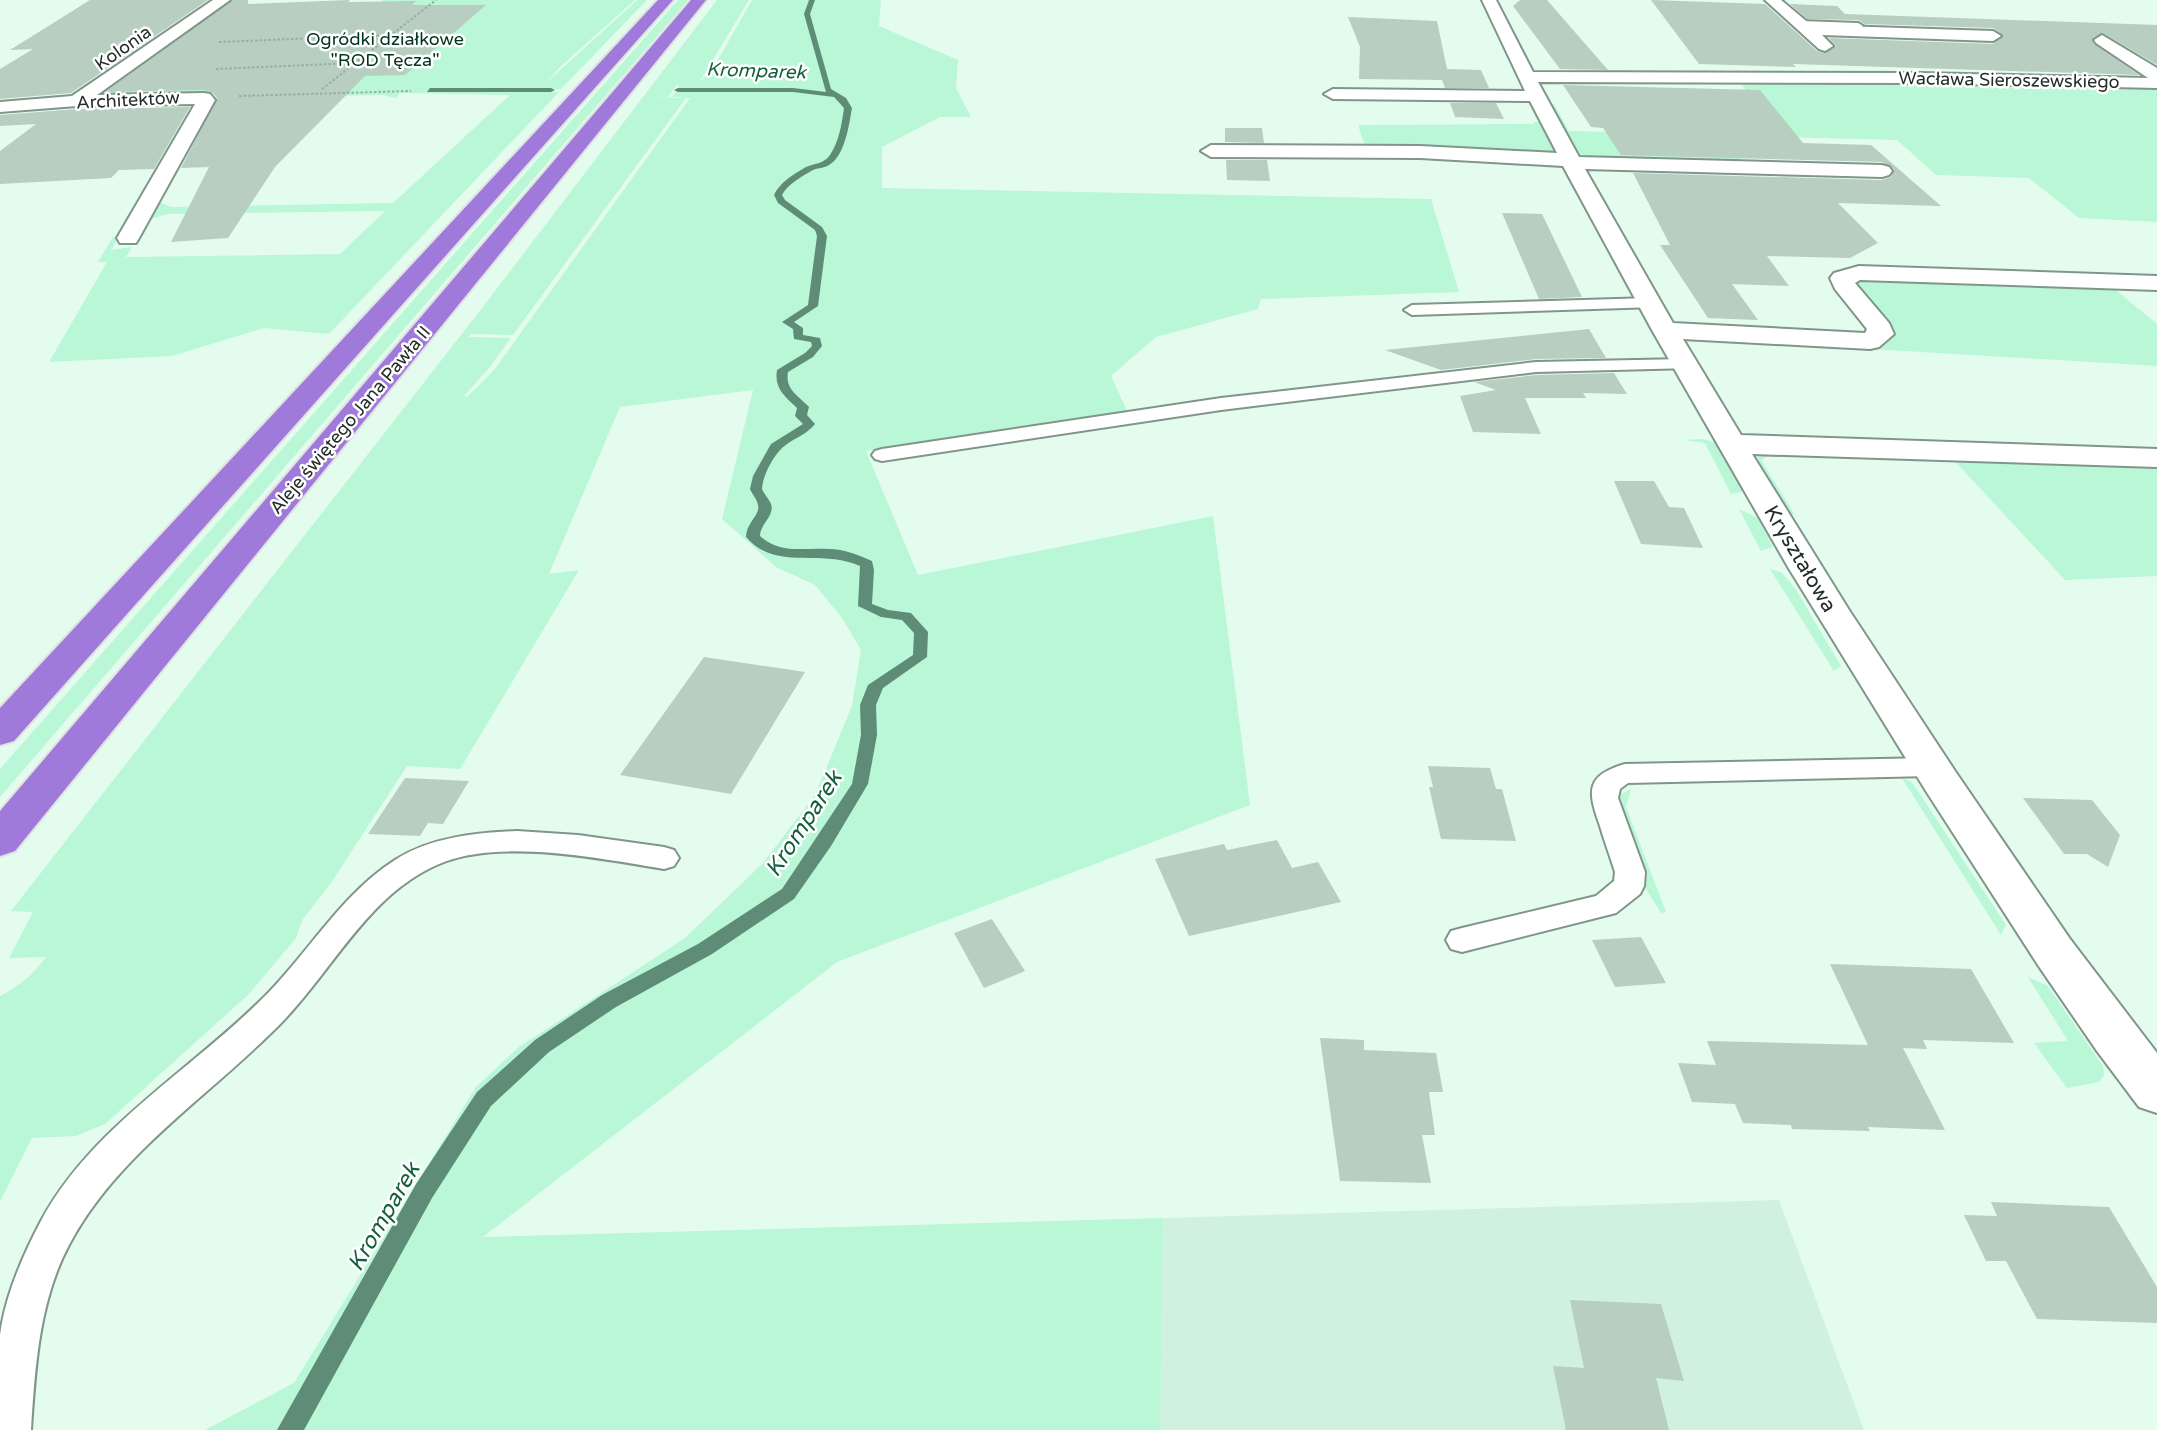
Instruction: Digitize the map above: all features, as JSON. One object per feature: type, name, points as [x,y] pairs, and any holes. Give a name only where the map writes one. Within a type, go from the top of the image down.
[{"type":"highway","points":[[0,732],[666,0]]},
{"type":"highway","name":"Aleje świętego Jana Pawła II","points":[[0,839],[699,0]]},
{"type":"highway","points":[[0,858],[60,770]]},
{"type":"street","name":"Kolonia","points":[[77,101],[223,0]]},
{"type":"street","name":"Kryształowa","points":[[1489,0],[1530,86],[1658,316],[1855,652],[2119,1045],[2157,1091]]},
{"type":"street","points":[[1772,0],[1860,78]]},
{"type":"street","points":[[1804,27],[1993,36]]},
{"type":"street","points":[[2102,40],[2157,76]]},
{"type":"street","name":"Wacława Sieroszewskiego","points":[[1333,94],[1860,78],[2157,83]]},
{"type":"street","name":"Architektów","points":[[0,118],[8,107],[77,101],[204,97],[205,100],[128,238]]},
{"type":"street","points":[[1211,151],[1420,152],[1572,162],[1882,171]]},
{"type":"street","points":[[1658,316],[1870,341],[1881,334],[1880,328],[1843,285],[1842,278],[1859,273],[2157,283]]},
{"type":"street","points":[[1732,444],[2157,458]]},
{"type":"lane","points":[[1804,27],[1858,26]]},
{"type":"lane","points":[[1412,310],[1658,316]]},
{"type":"lane","points":[[882,455],[1221,404],[1536,367],[1686,364]]},
{"type":"lane","points":[[1462,940],[1605,905],[1629,886],[1630,872],[1604,798],[1605,787],[1612,778],[1625,774],[1930,767]]},
{"type":"lane","points":[[10,1430],[14,1367],[23,1315],[37,1270],[57,1229],[80,1195],[109,1162],[275,1009],[326,949],[358,905],[386,880],[407,865],[433,854],[456,846],[482,842],[607,849],[664,858]]},
{"type":"path","points":[[322,89],[436,0]]},
{"type":"path","points":[[162,44],[391,35]]},
{"type":"path","points":[[205,69],[355,63]]},
{"type":"path","points":[[204,97],[411,91]]},
{"type":"shaded area","points":[[1779,1200],[1864,1430],[1160,1430],[1163,1218]]},
{"type":"green space","name":"Ogródki działkowe \"ROD Tęcza\"","points":[[383,0],[635,0],[560,67],[546,83],[637,0],[647,0],[561,89],[537,91],[559,92],[329,334],[264,328],[172,356],[49,362],[107,262],[98,262],[113,237],[119,237],[111,250],[132,247],[126,257],[340,254],[385,211],[168,214],[147,220],[157,201],[171,207],[393,203],[510,95],[400,93],[396,98],[383,95],[286,97],[291,92],[103,96],[180,41],[178,38],[213,12],[226,7],[371,12]]},
{"type":"green space","points":[[678,0],[688,0],[0,797],[0,769]]},
{"type":"green space","points":[[717,0],[749,0],[699,83],[715,65],[752,0],[881,0],[879,26],[958,60],[956,88],[971,117],[940,117],[882,147],[882,188],[1431,199],[1459,292],[1261,299],[1258,309],[1156,337],[1111,376],[1128,413],[866,451],[918,575],[1213,516],[1250,805],[837,962],[483,1237],[1163,1218],[1160,1430],[205,1430],[294,1383],[476,1087],[519,1047],[685,938],[763,863],[815,795],[852,706],[861,650],[842,618],[815,585],[776,567],[722,519],[753,390],[620,407],[549,574],[579,570],[460,769],[407,766],[331,883],[303,919],[296,938],[249,994],[105,1124],[76,1136],[32,1138],[0,1202],[0,996],[25,980],[46,957],[9,958],[33,912],[11,911],[479,312]],"holes":[[[679,85],[672,97],[690,98],[494,370],[467,397],[464,396],[511,338],[469,337],[471,334],[513,335],[686,98],[647,97],[668,97]]]},
{"type":"green space","points":[[1740,82],[2157,85],[2157,222],[2079,218],[2029,178],[1936,175],[1897,140],[1780,137]]},
{"type":"green space","points":[[1554,104],[1569,131],[1721,135],[1745,165],[1579,159],[1550,105]]},
{"type":"green space","points":[[1539,122],[1559,156],[1366,149],[1358,125],[1534,124]]},
{"type":"green space","points":[[1856,278],[2111,286],[2157,324],[2157,366],[1687,338],[1883,343],[1890,339],[1891,333],[1851,285]]},
{"type":"green space","points":[[1702,439],[1718,443],[1745,491],[1731,494],[1705,443],[1684,440]]},
{"type":"green space","points":[[1785,449],[2157,462],[2157,576],[2065,580],[1952,458],[1776,452],[1761,460],[1795,515],[1787,511],[1757,458],[1773,450]]},
{"type":"green space","points":[[1739,509],[1758,518],[1773,547],[1761,551]]},
{"type":"green space","points":[[1770,569],[1781,572],[1795,588],[1841,666],[1834,671]]},
{"type":"green space","points":[[1902,778],[1912,782],[2006,925],[2001,935]]},
{"type":"green space","points":[[1631,789],[1626,807],[1666,912],[1661,913],[1646,889],[1644,873],[1620,805],[1620,795]]},
{"type":"green space","points":[[2028,977],[2048,986],[2103,1066],[2104,1075],[2099,1082],[2067,1088],[2034,1043],[2068,1041]]},
{"type":"building","points":[[90,0],[208,0],[71,93],[0,99],[0,69],[33,49],[10,50]]},
{"type":"building","points":[[233,0],[248,0],[248,4],[350,0],[348,2],[416,1],[412,5],[486,5],[405,75],[365,76],[275,167],[228,238],[171,242],[209,167],[181,168],[217,98],[212,92],[204,90],[105,92]]},
{"type":"building","points":[[1520,0],[1547,0],[1608,70],[1560,69],[1513,6]]},
{"type":"building","points":[[1651,0],[1765,4],[1817,51],[1824,53],[1836,46],[1829,38],[1993,44],[2003,35],[1993,28],[1865,24],[1858,20],[1807,19],[1790,4],[1837,6],[1845,14],[2157,25],[2157,65],[2103,33],[2093,38],[2094,44],[2139,75],[1793,64],[1796,67],[1699,64]]},
{"type":"building","points":[[1348,17],[1437,21],[1447,69],[1481,70],[1489,88],[1445,88],[1442,80],[1359,79],[1360,47]]},
{"type":"building","points":[[1563,85],[1760,90],[1803,143],[1871,145],[1941,206],[1838,203],[1878,243],[1850,258],[1767,256],[1789,286],[1732,284],[1758,320],[1708,318],[1660,245],[1670,245],[1633,173],[1882,180],[1891,177],[1894,169],[1882,162],[1621,155],[1603,128],[1591,127]]},
{"type":"building","points":[[1450,103],[1496,103],[1504,119],[1455,117]]},
{"type":"building","points":[[190,107],[154,169],[119,170],[111,178],[0,184],[0,151],[36,124],[0,126],[0,115],[77,109]]},
{"type":"building","points":[[1225,128],[1262,128],[1264,143],[1225,142]]},
{"type":"building","points":[[1226,160],[1267,160],[1270,181],[1227,180]]},
{"type":"building","points":[[1502,213],[1542,214],[1582,297],[1539,299]]},
{"type":"building","points":[[1589,329],[1606,358],[1536,359],[1441,370],[1385,350]]},
{"type":"building","points":[[1614,373],[1627,394],[1583,393],[1586,398],[1525,398],[1541,434],[1473,432],[1460,396],[1496,390],[1474,382],[1536,375]]},
{"type":"building","points":[[1614,481],[1654,481],[1669,507],[1684,508],[1703,548],[1641,544]]},
{"type":"building","points":[[704,657],[805,672],[731,794],[620,775]]},
{"type":"building","points":[[1428,766],[1490,768],[1496,789],[1502,789],[1516,841],[1441,839],[1429,787],[1433,787]]},
{"type":"building","points":[[405,778],[469,781],[443,824],[428,823],[420,836],[368,834]]},
{"type":"building","points":[[2023,798],[2092,800],[2120,835],[2108,867],[2087,854],[2064,854]]},
{"type":"building","points":[[1277,840],[1292,868],[1318,862],[1341,902],[1189,936],[1155,859],[1224,844],[1227,850]]},
{"type":"building","points":[[992,919],[1025,971],[984,988],[954,933]]},
{"type":"building","points":[[1641,937],[1666,983],[1615,987],[1592,940]]},
{"type":"building","points":[[1830,964],[1971,969],[2014,1043],[1923,1040],[1927,1049],[1903,1048],[1945,1130],[1868,1127],[1870,1131],[1792,1129],[1791,1125],[1743,1123],[1735,1104],[1692,1102],[1678,1063],[1716,1065],[1707,1041],[1868,1045]]},
{"type":"building","points":[[1320,1038],[1364,1040],[1364,1050],[1436,1053],[1443,1092],[1429,1092],[1435,1135],[1422,1135],[1431,1183],[1340,1181]]},
{"type":"building","points":[[1991,1202],[2109,1207],[2157,1287],[2157,1323],[2037,1319],[2006,1261],[1986,1261],[1964,1215],[1997,1216]]},
{"type":"building","points":[[1570,1300],[1661,1304],[1684,1381],[1656,1378],[1669,1430],[1566,1430],[1553,1366],[1584,1368]]},
{"type":"waterway","name":"Kromparek","points":[[290,1430],[424,1191],[484,1099],[542,1046],[609,1001],[705,949],[788,894],[860,784],[869,735],[868,705],[876,685],[920,657],[921,632],[906,616],[886,614],[865,606],[867,564],[839,554],[783,553],[768,549],[753,537],[753,527],[765,513],[765,505],[756,489],[759,476],[775,447],[809,424],[801,416],[803,407],[787,393],[781,382],[783,370],[809,355],[817,346],[816,340],[798,337],[798,328],[787,322],[813,306],[822,236],[819,229],[781,201],[778,195],[782,187],[811,168],[826,164],[834,156],[845,126],[848,108],[843,100],[828,90],[807,14],[812,0]]},
{"type":"waterway","name":"Kromparek","points":[[430,90],[551,90]]},
{"type":"waterway","name":"Kromparek","points":[[678,90],[793,90],[833,95]]}]
